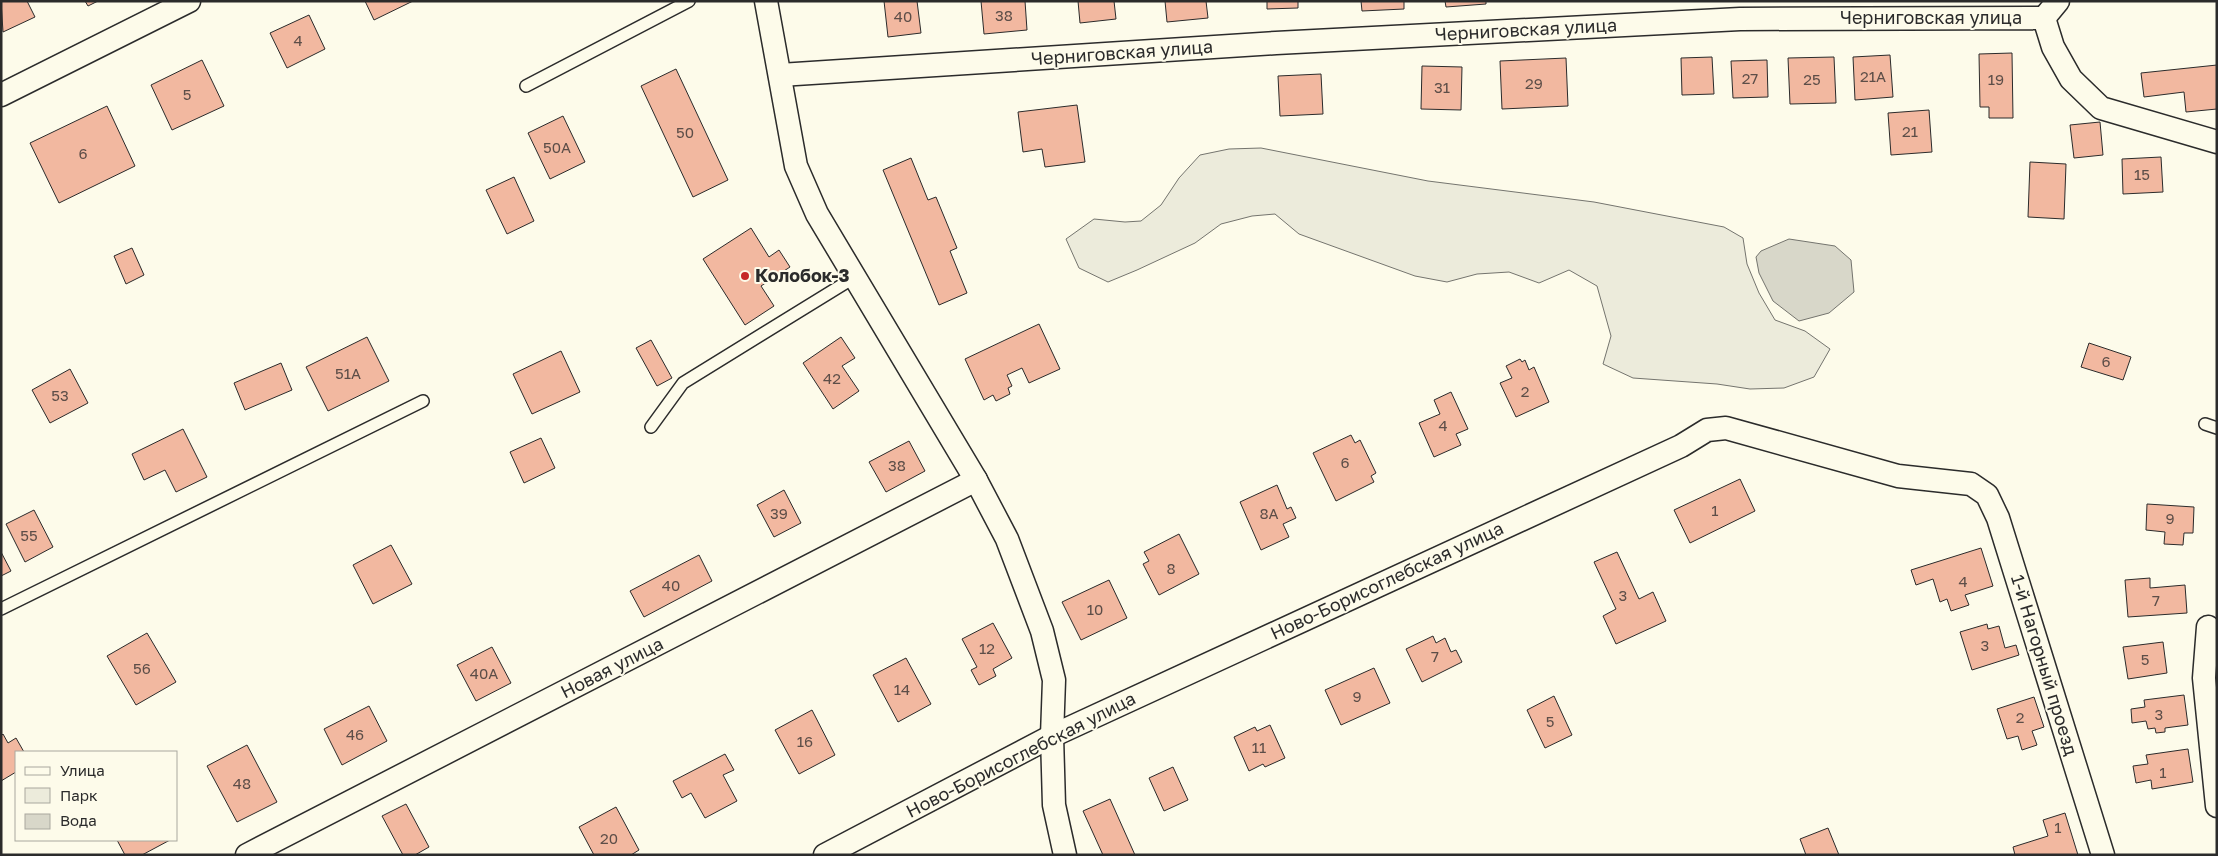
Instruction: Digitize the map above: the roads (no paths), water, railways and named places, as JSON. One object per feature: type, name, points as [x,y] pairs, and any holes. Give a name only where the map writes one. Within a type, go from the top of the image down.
[{"type":"street","points":[[1,95],[189,1]]},
{"type":"street","points":[[766,1],[796,166],[818,214],[976,480],[1007,539],[1042,632],[1054,680],[1052,736],[1054,805],[1065,855]]},
{"type":"street","name":"Черниговская улица","points":[[780,75],[1739,10],[2051,9],[2053,47],[2072,79],[2101,108],[2217,142]]},
{"type":"street","name":"Ново-Борисоглебская улица","points":[[825,855],[1052,736],[1672,450],[1707,430],[1726,428],[1740,431],[1898,476],[1971,484]]},
{"type":"street","name":"Новая улица","points":[[247,855],[976,480]]},
{"type":"street","name":"1-й Нагорный проезд","points":[[1971,484],[1987,496],[1998,518],[2103,855]]},
{"type":"street","points":[[2212,623],[2204,678],[2217,806]]},
{"type":"lane","points":[[526,86],[689,1]]},
{"type":"lane","points":[[651,427],[683,383],[855,276]]},
{"type":"lane","points":[[1,609],[424,400]]},
{"type":"lane","points":[[2205,424],[2217,428]]},
{"type":"water","points":[[1789,239],[1835,246],[1851,260],[1854,292],[1829,313],[1799,321],[1773,301],[1759,273],[1756,257],[1761,251]]},
{"type":"place","name":"Колобок-3","points":[[745,276]]}]
